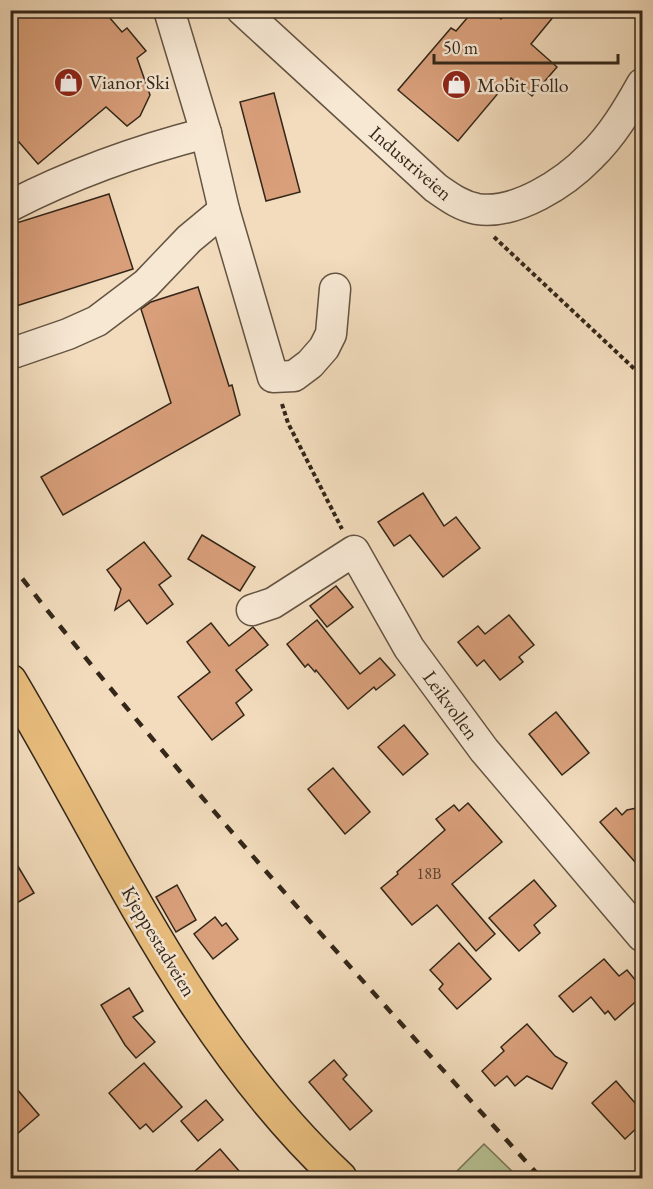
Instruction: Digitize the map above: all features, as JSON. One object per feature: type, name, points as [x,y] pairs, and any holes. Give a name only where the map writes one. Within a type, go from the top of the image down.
[{"type":"main road","name":"Kjeppestadveien","points":[[10,681],[152,933],[208,1023],[253,1084],[340,1179]]},
{"type":"street","points":[[169,10],[206,133],[224,210],[273,377],[294,376],[310,364],[324,348],[331,334],[335,290]]},
{"type":"street","name":"Industriveien","points":[[242,10],[436,188],[458,203],[478,209],[511,207],[545,193],[591,157],[627,111],[642,84]]},
{"type":"street","points":[[10,206],[81,174],[152,148],[206,133]]},
{"type":"street","points":[[10,354],[98,321],[146,284],[189,239],[224,210]]},
{"type":"street","points":[[252,610],[273,603],[354,551]]},
{"type":"street","name":"Leikvollen","points":[[354,551],[409,648],[484,750],[642,936]]},
{"type":"path","points":[[478,209],[496,240],[642,376]]},
{"type":"path","points":[[273,377],[288,423],[354,551]]},
{"type":"green space","points":[[484,1144],[519,1178],[450,1178]]},
{"type":"building","points":[[10,10],[103,10],[122,32],[127,28],[146,51],[137,58],[150,95],[140,116],[127,126],[106,107],[38,164],[19,142],[10,149]]},
{"type":"building","points":[[474,10],[490,10],[501,19],[508,10],[559,10],[531,44],[557,67],[532,96],[511,78],[458,141],[398,90],[451,28],[456,31]]},
{"type":"building","points":[[274,93],[300,192],[266,201],[240,102]]},
{"type":"building","points":[[109,194],[133,269],[10,308],[10,225]]},
{"type":"building","points":[[198,287],[240,415],[63,515],[41,477],[171,403],[141,309],[151,302]]},
{"type":"building","points":[[423,493],[444,526],[456,517],[480,548],[443,577],[410,535],[394,546],[378,522]]},
{"type":"building","points":[[202,535],[255,567],[240,591],[188,559]]},
{"type":"building","points":[[144,542],[171,576],[159,585],[173,604],[147,624],[129,600],[115,610],[121,589],[107,570]]},
{"type":"building","points":[[336,586],[353,607],[327,627],[310,606]]},
{"type":"building","points":[[509,615],[534,645],[519,657],[523,662],[500,680],[484,660],[477,666],[458,642],[478,626],[485,634]]},
{"type":"building","points":[[317,620],[360,674],[380,658],[395,675],[376,690],[374,687],[348,709],[316,670],[315,672],[308,664],[305,667],[287,644]]},
{"type":"building","points":[[211,623],[229,646],[253,627],[268,645],[236,670],[252,690],[236,703],[244,715],[212,740],[178,697],[210,672],[187,642]]},
{"type":"building","points":[[556,712],[589,753],[562,775],[529,734]]},
{"type":"building","points":[[404,725],[428,754],[403,775],[378,747]]},
{"type":"building","points":[[333,768],[370,812],[345,834],[308,789]]},
{"type":"building","points":[[468,803],[502,842],[452,884],[495,934],[476,951],[437,905],[412,925],[381,888],[445,830],[436,819],[454,805],[459,811]]},
{"type":"building","points":[[642,807],[642,870],[600,822],[616,808],[622,815],[627,810]]},
{"type":"building","points":[[10,853],[34,893],[10,907]]},
{"type":"building","points":[[534,880],[556,906],[534,925],[540,933],[519,951],[489,918]]},
{"type":"building","points":[[177,885],[196,920],[176,932],[156,897]]},
{"type":"building","points":[[215,917],[222,926],[226,923],[238,939],[213,959],[194,934]]},
{"type":"building","points":[[459,943],[491,979],[457,1009],[439,989],[443,984],[430,970]]},
{"type":"building","points":[[604,959],[619,976],[627,970],[642,988],[642,996],[615,1020],[608,1011],[605,1014],[591,997],[573,1012],[559,996]]},
{"type":"building","points":[[129,988],[143,1011],[133,1017],[155,1042],[136,1058],[125,1045],[101,1005]]},
{"type":"building","points":[[527,1024],[555,1056],[567,1063],[552,1089],[527,1076],[515,1086],[507,1076],[495,1086],[482,1071],[504,1051],[501,1047]]},
{"type":"building","points":[[334,1060],[347,1075],[343,1079],[372,1111],[350,1130],[309,1082]]},
{"type":"building","points":[[144,1063],[182,1107],[153,1132],[146,1124],[140,1129],[109,1093]]},
{"type":"building","points":[[10,1081],[39,1115],[10,1140]]},
{"type":"building","points":[[616,1081],[642,1111],[642,1123],[625,1139],[592,1103]]},
{"type":"building","points":[[206,1100],[223,1120],[198,1141],[181,1121]]},
{"type":"building","points":[[220,1149],[246,1179],[186,1179]]},
{"type":"railway","points":[[10,563],[73,643],[203,799],[337,952],[541,1178]]},
{"type":"place","name":"Vianor Ski","points":[[68,82]]},
{"type":"place","name":"Mobit Follo","points":[[456,85]]}]
